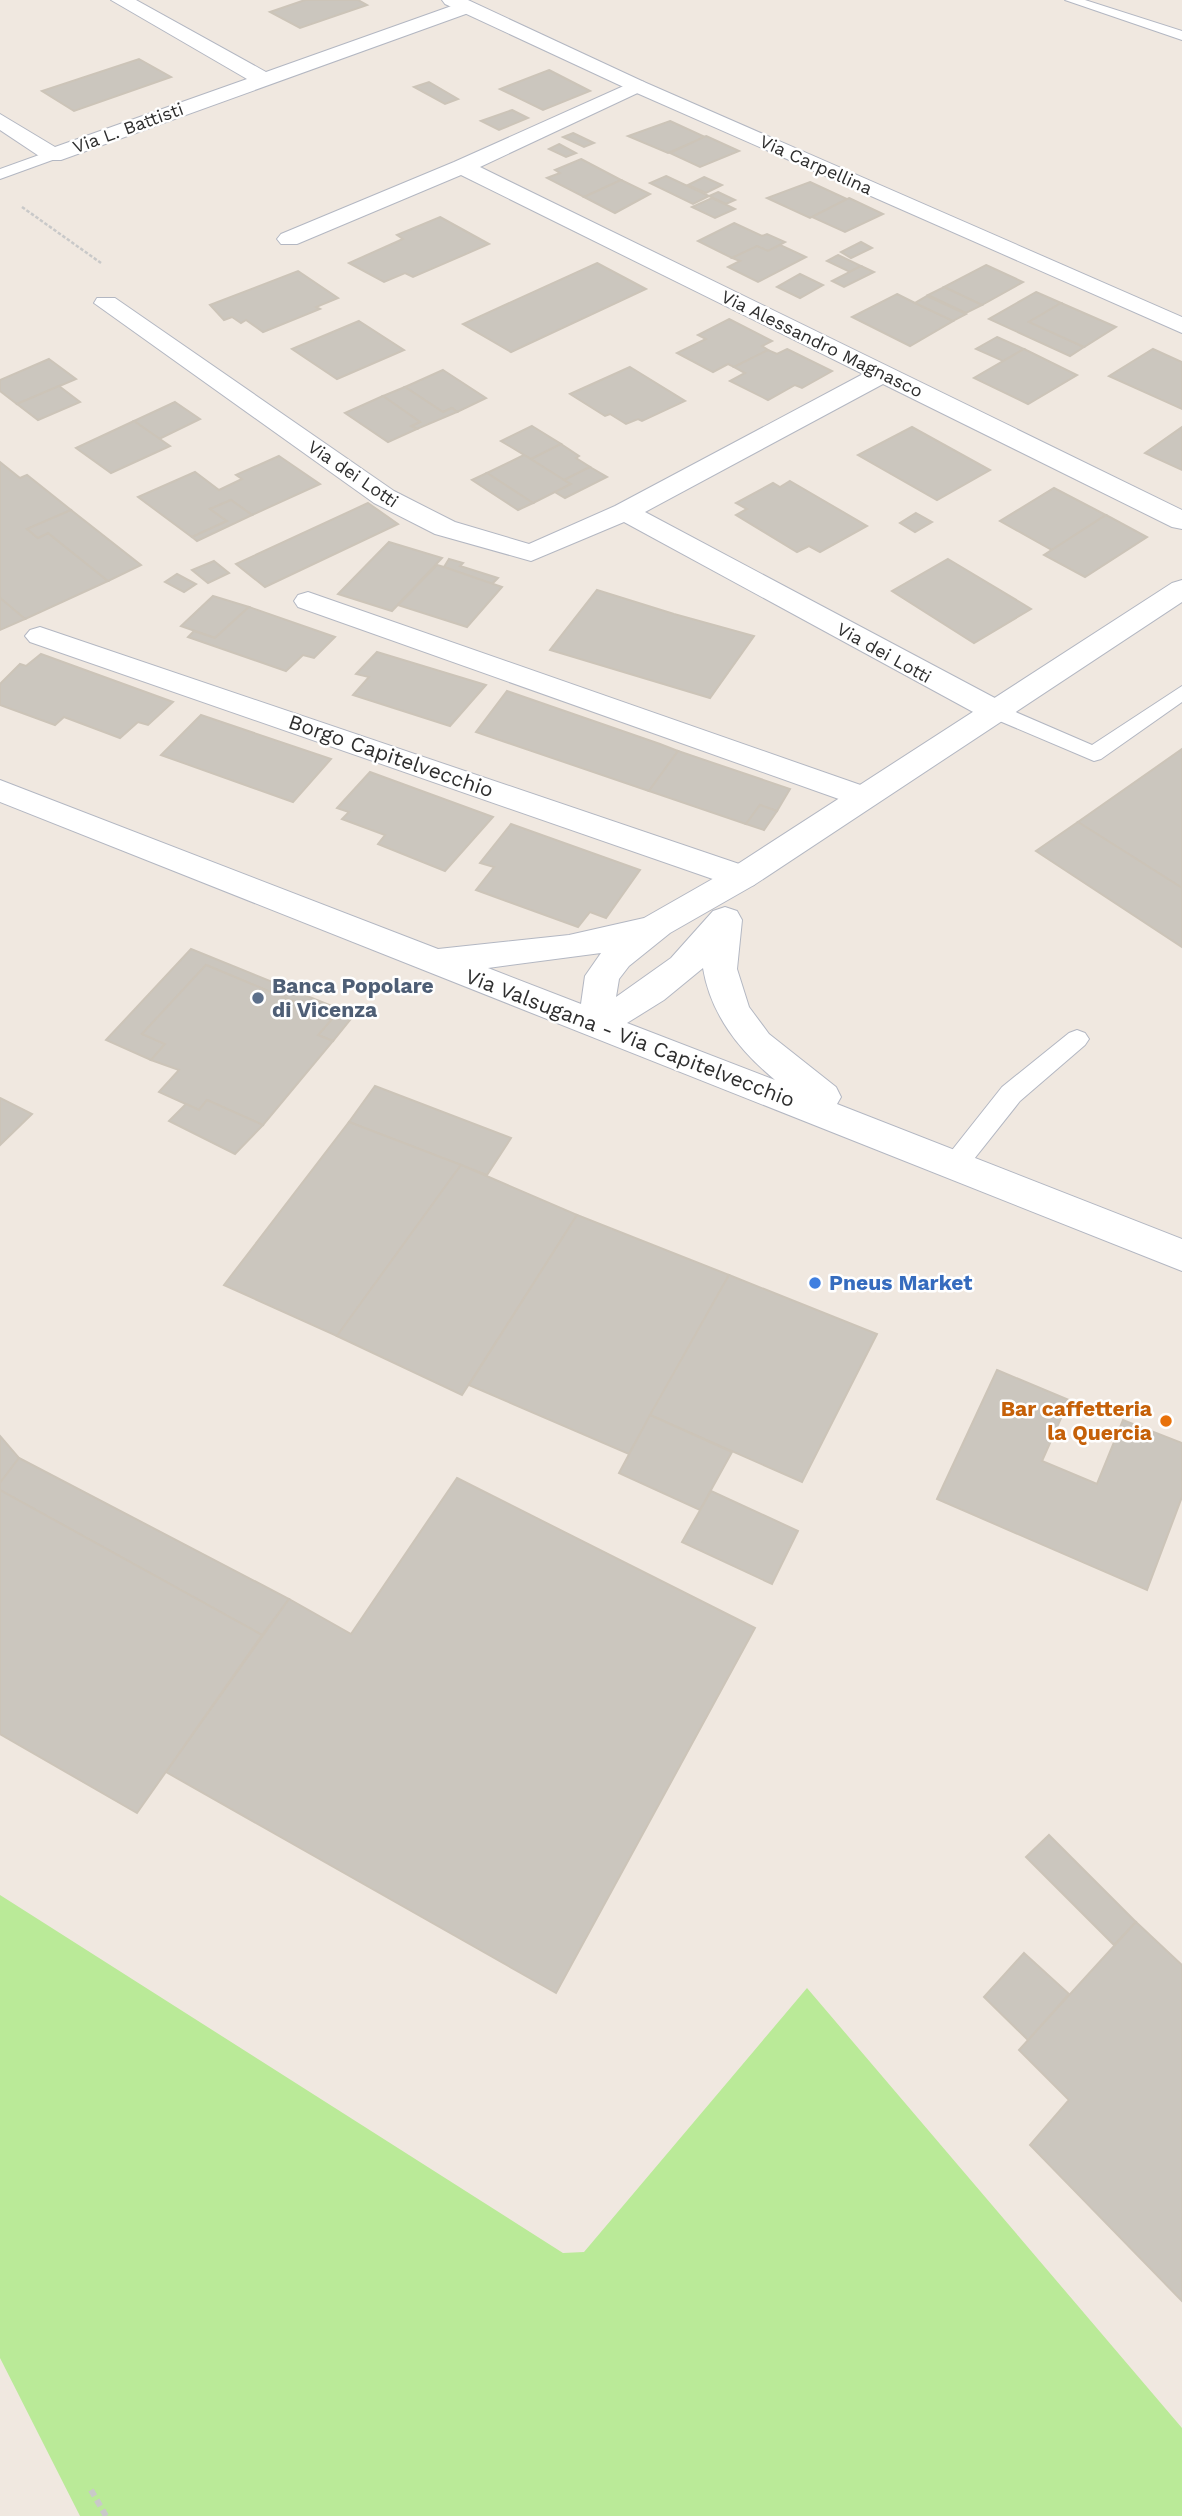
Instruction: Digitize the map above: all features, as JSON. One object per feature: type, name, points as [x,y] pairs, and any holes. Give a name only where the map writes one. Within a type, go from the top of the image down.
[{"type":"street","points":[[121,0],[263,79]]},
{"type":"street","name":"Via L. Battisti","points":[[0,120],[53,155],[263,79],[459,3]]},
{"type":"street","name":"Via Carpellina","points":[[459,3],[637,86],[1182,326]]},
{"type":"street","points":[[289,239],[462,167],[637,86]]},
{"type":"street","name":"Via Alessandro Magnasco","points":[[462,167],[1182,521]]},
{"type":"street","name":"Via dei Lotti","points":[[106,303],[384,498],[445,528],[531,553],[625,512],[882,374]]},
{"type":"street","name":"Via dei Lotti","points":[[625,512],[997,712]]},
{"type":"street","points":[[725,919],[686,966],[629,1007],[598,1024],[602,976],[617,957],[658,925],[742,877],[861,796],[997,712],[1182,589]]},
{"type":"street","points":[[308,601],[861,796]]},
{"type":"street","name":"Borgo Capitelvecchio","points":[[40,636],[742,877]]},
{"type":"street","name":"Via Valsugana - Via Capitelvecchio","points":[[0,790],[1182,1255]]},
{"type":"street","points":[[742,877],[725,919],[719,967],[727,1003],[753,1041],[779,1066],[873,1133]]},
{"type":"street","points":[[432,960],[550,953],[601,943],[658,925]]},
{"type":"lane","points":[[1072,0],[1182,36]]},
{"type":"lane","points":[[0,174],[53,155]]},
{"type":"lane","points":[[997,712],[1094,754],[1182,692]]},
{"type":"lane","points":[[954,1166],[1010,1094],[1077,1040]]},
{"type":"path","points":[[16,202],[137,289],[106,303]]},
{"type":"path","points":[[91,2490],[106,2516]]},
{"type":"green space","points":[[0,1895],[563,2253],[584,2252],[807,1988],[1182,2428],[1182,2516],[80,2516],[0,2358]]},
{"type":"building","points":[[305,0],[358,0],[367,5],[300,28],[270,12]]},
{"type":"building","points":[[139,59],[171,77],[74,111],[42,91]]},
{"type":"building","points":[[549,70],[590,91],[543,110],[500,89]]},
{"type":"building","points":[[429,82],[458,99],[445,104],[414,87]]},
{"type":"building","points":[[512,110],[528,118],[499,130],[481,121]]},
{"type":"building","points":[[670,121],[705,137],[668,153],[628,136]]},
{"type":"building","points":[[573,133],[594,143],[584,147],[563,137]]},
{"type":"building","points":[[706,136],[739,151],[700,167],[670,153]]},
{"type":"building","points":[[559,144],[576,153],[566,157],[549,149]]},
{"type":"building","points":[[581,159],[621,180],[584,197],[547,178],[560,173],[555,170]]},
{"type":"building","points":[[666,176],[709,196],[693,204],[650,183]]},
{"type":"building","points":[[704,177],[722,185],[706,193],[688,185]]},
{"type":"building","points":[[621,180],[650,194],[615,213],[584,197]]},
{"type":"building","points":[[810,182],[847,199],[810,218],[767,198]]},
{"type":"building","points":[[718,192],[735,200],[726,204],[709,196]]},
{"type":"building","points":[[712,198],[735,209],[715,218],[692,207]]},
{"type":"building","points":[[849,198],[883,214],[845,232],[812,217]]},
{"type":"building","points":[[440,217],[489,244],[413,277],[405,273],[384,282],[349,263],[403,239],[397,235]]},
{"type":"building","points":[[734,223],[762,236],[767,234],[785,242],[768,251],[757,246],[732,258],[698,241]]},
{"type":"building","points":[[861,242],[872,248],[851,258],[841,252]]},
{"type":"building","points":[[780,245],[806,257],[758,282],[728,267],[740,261],[732,258],[757,246],[768,251]]},
{"type":"building","points":[[838,255],[861,266],[850,272],[827,261]]},
{"type":"building","points":[[597,263],[646,289],[511,352],[463,324]]},
{"type":"building","points":[[986,265],[1023,282],[982,305],[944,287]]},
{"type":"building","points":[[861,266],[874,272],[844,287],[832,281]]},
{"type":"building","points":[[298,271],[338,298],[316,307],[320,309],[263,332],[246,320],[241,323],[232,317],[224,320],[210,305]]},
{"type":"building","points":[[800,274],[823,285],[800,298],[777,287]]},
{"type":"building","points":[[944,287],[982,305],[966,313],[928,295]]},
{"type":"building","points":[[1036,292],[1061,303],[1029,322],[1084,347],[1070,356],[989,319]]},
{"type":"building","points":[[897,294],[953,321],[910,346],[852,317]]},
{"type":"building","points":[[927,296],[966,314],[953,321],[915,303]]},
{"type":"building","points":[[1061,303],[1116,327],[1084,347],[1029,322]]},
{"type":"building","points":[[729,319],[772,341],[762,346],[768,350],[734,367],[728,364],[713,372],[677,353],[706,339],[698,335]]},
{"type":"building","points":[[359,321],[404,350],[337,379],[292,349]]},
{"type":"building","points":[[997,337],[1024,349],[1003,361],[976,349]]},
{"type":"building","points":[[787,349],[832,371],[802,388],[795,385],[768,400],[730,381],[745,373],[734,367],[768,350],[777,354]]},
{"type":"building","points":[[1024,349],[1077,375],[1028,404],[974,378]]},
{"type":"building","points":[[1153,349],[1182,362],[1182,409],[1109,376]]},
{"type":"building","points":[[49,359],[76,379],[17,404],[0,391],[0,380]]},
{"type":"building","points":[[630,367],[685,401],[642,421],[638,419],[626,424],[610,414],[605,416],[570,394]]},
{"type":"building","points":[[443,370],[486,398],[457,412],[452,408],[443,412],[405,387]]},
{"type":"building","points":[[59,386],[80,402],[38,420],[17,404]]},
{"type":"building","points":[[405,387],[443,412],[452,408],[457,412],[417,429],[411,426],[420,422],[383,396]]},
{"type":"building","points":[[383,396],[420,422],[411,426],[417,429],[388,442],[345,413]]},
{"type":"building","points":[[175,402],[200,419],[159,439],[134,421]]},
{"type":"building","points":[[134,421],[170,446],[111,473],[76,448]]},
{"type":"building","points":[[532,426],[561,444],[531,459],[501,441]]},
{"type":"building","points":[[912,427],[990,470],[937,500],[858,455]]},
{"type":"building","points":[[1182,427],[1182,470],[1145,453]]},
{"type":"building","points":[[561,444],[590,467],[564,480],[531,459]]},
{"type":"building","points":[[524,455],[571,484],[533,503],[487,473]]},
{"type":"building","points":[[279,456],[320,484],[252,515],[231,500],[210,509],[227,521],[192,537],[138,497],[195,472],[219,490],[242,479],[236,475]]},
{"type":"building","points":[[0,462],[20,478],[27,475],[71,510],[27,529],[38,538],[48,533],[108,581],[25,619],[0,598]]},
{"type":"building","points":[[590,467],[607,477],[565,498],[555,492],[571,484],[564,480]]},
{"type":"building","points":[[487,473],[533,503],[518,510],[472,480]]},
{"type":"building","points":[[790,481],[867,526],[820,552],[809,546],[797,552],[736,515],[747,509],[736,503],[773,483],[780,487]]},
{"type":"building","points":[[1054,488],[1106,515],[1052,550],[1000,521]]},
{"type":"building","points":[[231,500],[252,515],[197,541],[192,537],[227,521],[210,509]]},
{"type":"building","points":[[368,503],[398,524],[265,587],[236,564]]},
{"type":"building","points":[[71,510],[141,565],[108,581],[48,533],[38,538],[27,529]]},
{"type":"building","points":[[916,513],[932,522],[915,532],[900,523]]},
{"type":"building","points":[[1106,515],[1147,537],[1085,577],[1044,555]]},
{"type":"building","points":[[389,542],[442,558],[392,611],[338,594]]},
{"type":"building","points":[[449,559],[463,563],[460,566],[498,578],[492,584],[444,567]]},
{"type":"building","points":[[948,559],[1031,609],[974,643],[892,591]]},
{"type":"building","points":[[214,561],[229,573],[208,583],[192,570]]},
{"type":"building","points":[[437,565],[502,587],[467,627],[398,605]]},
{"type":"building","points":[[177,574],[196,584],[184,592],[165,582]]},
{"type":"building","points":[[597,590],[754,636],[710,698],[550,650]]},
{"type":"building","points":[[213,596],[249,607],[215,638],[181,626]]},
{"type":"building","points":[[0,598],[25,619],[0,630]]},
{"type":"building","points":[[249,607],[335,637],[314,658],[303,655],[286,671],[188,637],[194,631],[215,638]]},
{"type":"building","points":[[377,652],[486,685],[450,726],[353,695],[369,677],[356,674]]},
{"type":"building","points":[[41,654],[173,702],[148,725],[138,722],[120,738],[64,717],[55,725],[0,705],[0,684],[20,664],[26,666]]},
{"type":"building","points":[[507,691],[678,751],[649,791],[476,732]]},
{"type":"building","points":[[201,715],[331,759],[293,802],[161,755]]},
{"type":"building","points":[[1182,749],[1182,888],[1078,822]]},
{"type":"building","points":[[678,751],[790,789],[777,811],[760,805],[746,824],[649,791]]},
{"type":"building","points":[[370,772],[493,817],[445,871],[378,844],[385,835],[342,819],[349,812],[337,808]]},
{"type":"building","points":[[760,805],[777,811],[764,830],[746,824]]},
{"type":"building","points":[[1078,822],[1182,888],[1182,947],[1036,851]]},
{"type":"building","points":[[511,824],[640,870],[606,918],[590,912],[578,927],[476,890],[494,867],[480,863]]},
{"type":"building","points":[[191,949],[354,1015],[333,1041],[318,1035],[333,1018],[206,965],[142,1034],[165,1044],[151,1060],[106,1040]]},
{"type":"building","points":[[206,965],[333,1018],[318,1035],[333,1041],[263,1125],[207,1100],[199,1110],[159,1092],[179,1070],[151,1060],[165,1044],[142,1034]]},
{"type":"building","points":[[375,1086],[511,1138],[487,1175],[349,1122]]},
{"type":"building","points":[[0,1098],[32,1114],[0,1145]]},
{"type":"building","points":[[207,1100],[263,1125],[235,1154],[169,1121],[186,1104],[199,1110]]},
{"type":"building","points":[[349,1122],[461,1165],[337,1336],[224,1285]]},
{"type":"building","points":[[461,1165],[577,1215],[462,1395],[337,1336]]},
{"type":"building","points":[[577,1215],[729,1275],[629,1454],[469,1385]]},
{"type":"building","points":[[729,1275],[877,1334],[802,1482],[650,1415]]},
{"type":"building","points":[[997,1370],[1069,1400],[1042,1461],[1097,1484],[1123,1420],[1182,1443],[1182,1497],[1147,1590],[937,1499]]},
{"type":"building","points":[[650,1415],[732,1452],[700,1510],[619,1473]]},
{"type":"building","points":[[0,1436],[19,1458],[0,1483]]},
{"type":"building","points":[[19,1458],[289,1599],[262,1635],[0,1490],[0,1483]]},
{"type":"building","points":[[457,1478],[755,1628],[556,1993],[166,1772],[289,1599],[351,1634]]},
{"type":"building","points":[[0,1490],[262,1635],[137,1813],[0,1734]]},
{"type":"building","points":[[711,1491],[798,1531],[772,1584],[682,1542]]},
{"type":"building","points":[[1049,1835],[1136,1922],[1114,1945],[1026,1857]]},
{"type":"building","points":[[1136,1922],[1182,1965],[1182,2301],[1030,2145],[1069,2100],[1019,2050]]},
{"type":"building","points":[[1024,1953],[1069,1994],[1028,2040],[984,1997]]},
{"type":"place","name":"Banca Popolare di Vicenza","points":[[258,998]]},
{"type":"place","name":"Pneus Market","points":[[815,1283]]},
{"type":"place","name":"Bar caffetteria la Quercia","points":[[1166,1421]]}]
